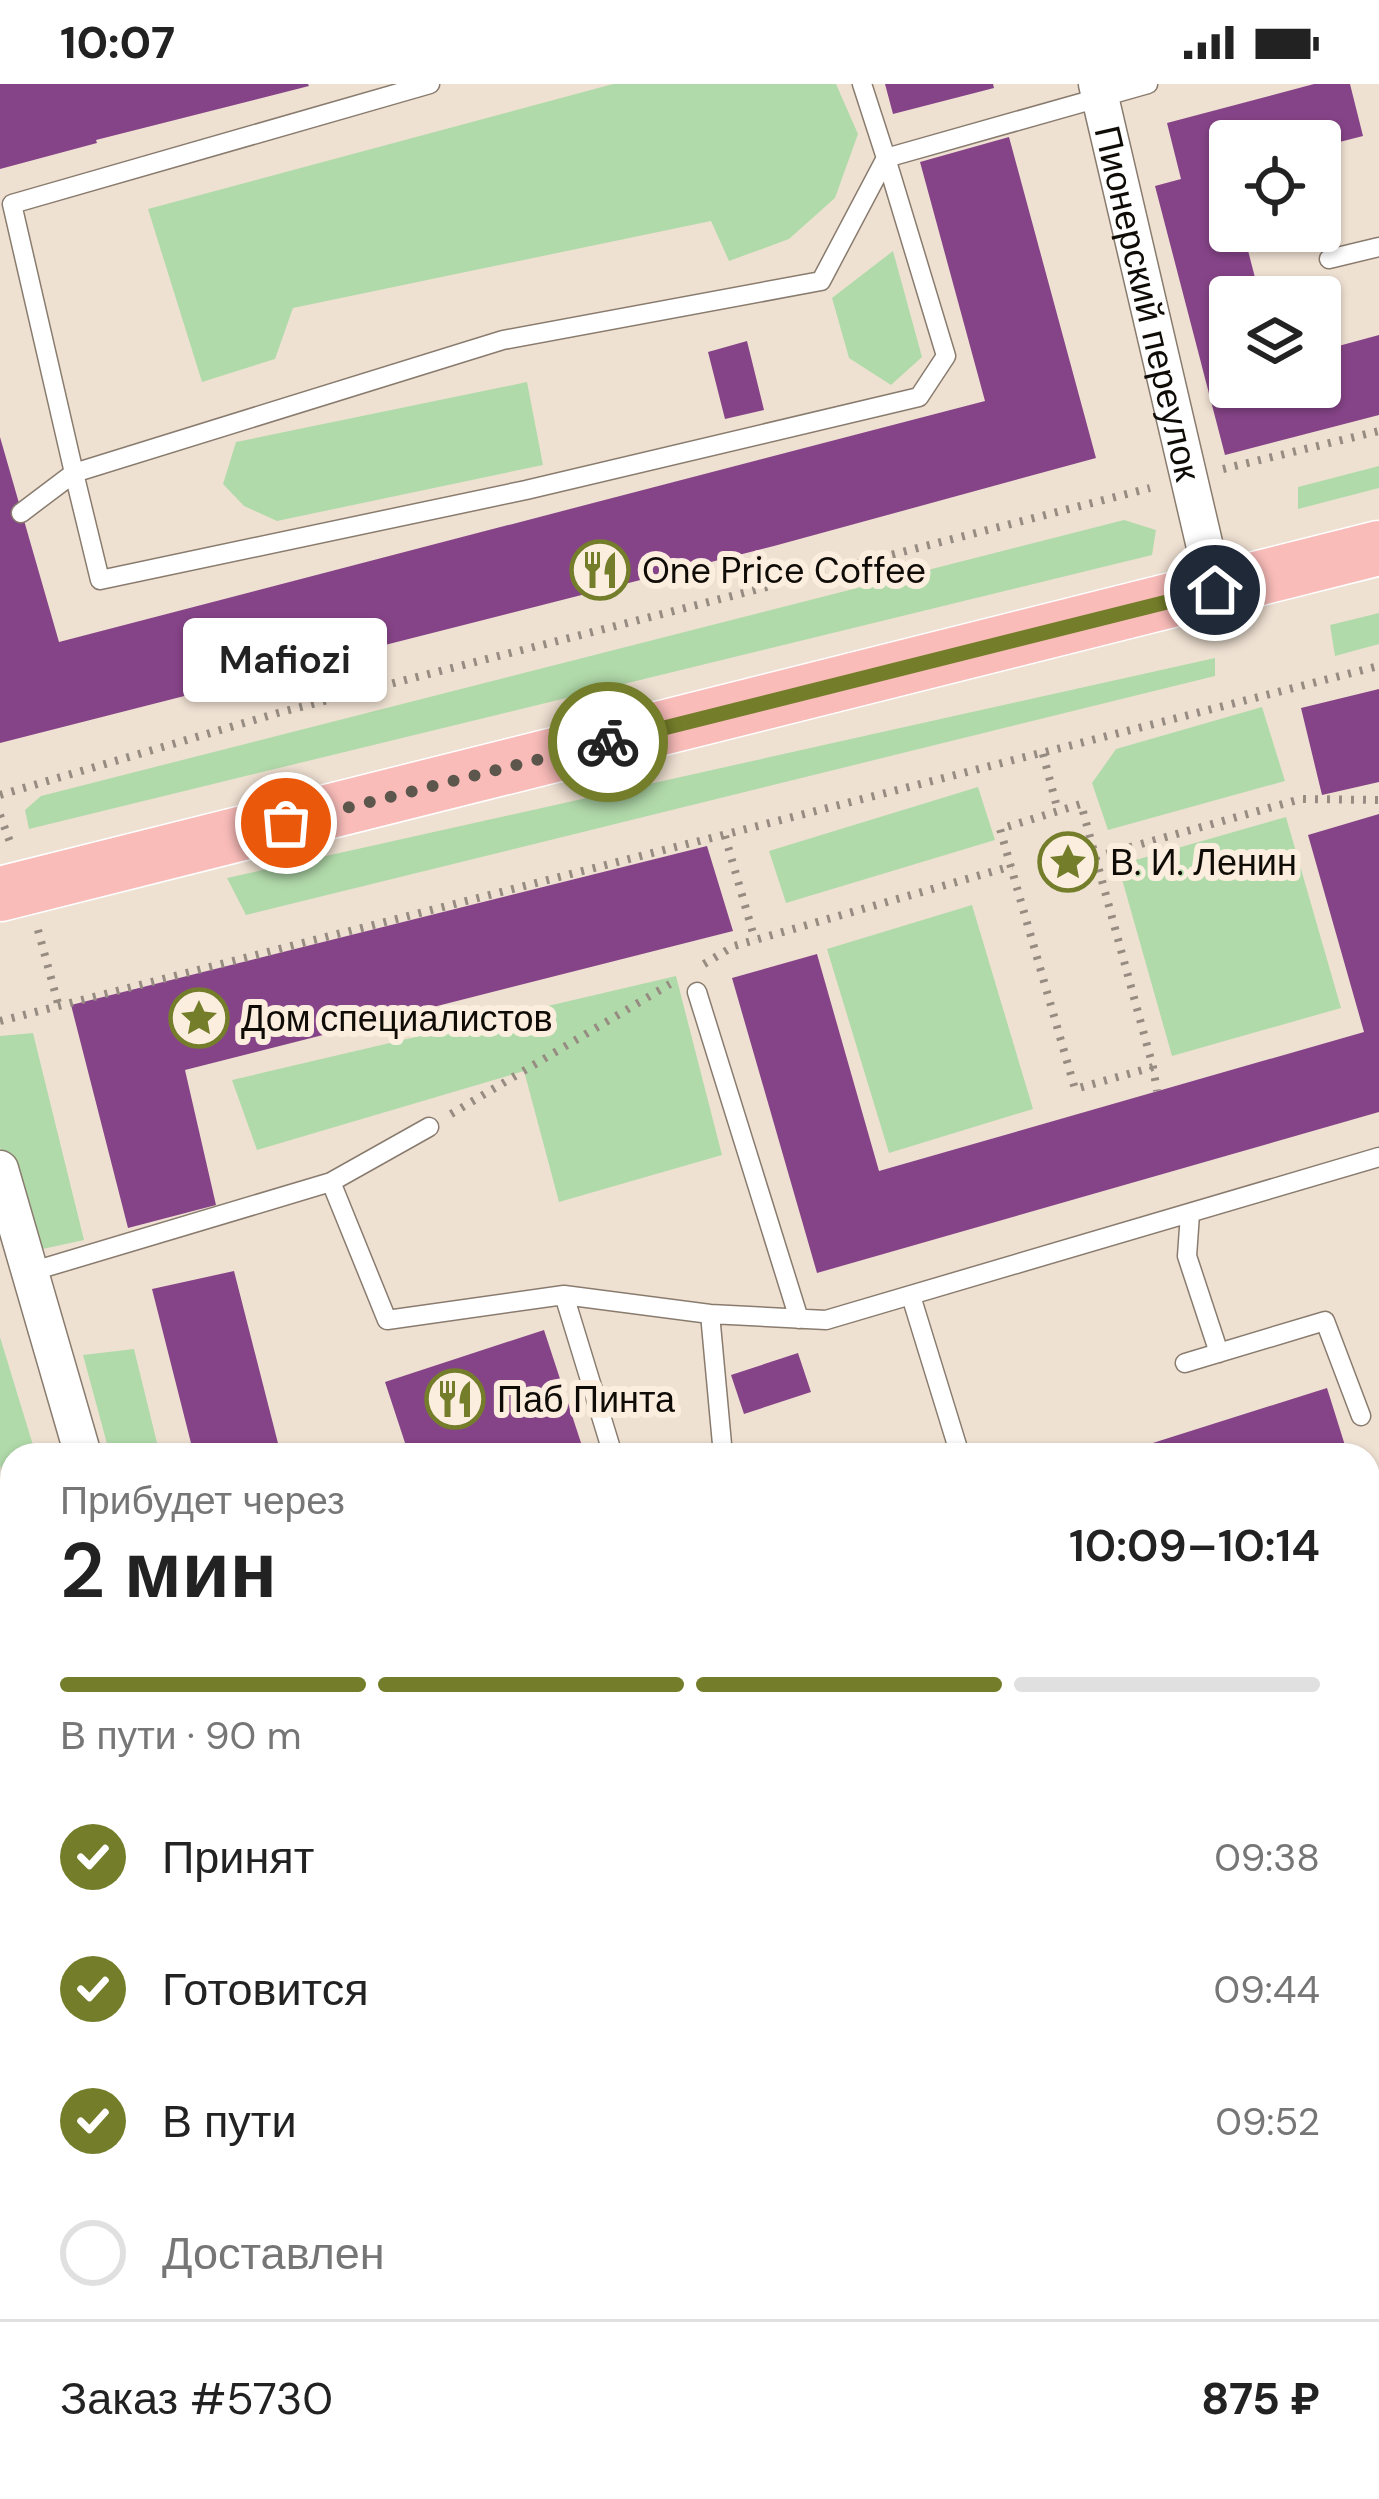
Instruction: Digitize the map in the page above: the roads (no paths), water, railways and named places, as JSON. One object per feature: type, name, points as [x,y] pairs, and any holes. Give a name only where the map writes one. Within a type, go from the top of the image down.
[{"type":"main road","points":[[0,894],[1379,548]]},
{"type":"street","name":"Пионерский переулок","points":[[1098,90],[1215,590]]},
{"type":"street","points":[[0,1169],[79,1443]]},
{"type":"lane","points":[[430,84],[12,204],[100,580],[526,490],[919,397],[946,356],[862,84]]},
{"type":"lane","points":[[22,513],[74,473],[503,340],[820,281],[886,158],[1098,90],[1148,84]]},
{"type":"lane","points":[[1329,259],[1379,247]]},
{"type":"lane","points":[[697,992],[799,1319]]},
{"type":"lane","points":[[30,1272],[331,1182],[429,1126]]},
{"type":"lane","points":[[331,1182],[387,1320],[564,1295],[710,1314],[826,1321],[1379,1157]]},
{"type":"lane","points":[[1190,1214],[1187,1256],[1219,1352]]},
{"type":"lane","points":[[564,1295],[609,1443]]},
{"type":"lane","points":[[911,1296],[956,1443]]},
{"type":"lane","points":[[710,1314],[722,1443]]},
{"type":"lane","points":[[1185,1363],[1325,1321],[1361,1416]]},
{"type":"place","name":"One Price Coffee","points":[[600,570]]},
{"type":"place","name":"Mafiozi","points":[[286,823]]},
{"type":"place","name":"В. И. Ленин","points":[[1068,862]]},
{"type":"place","name":"Дом специалистов","points":[[199,1018]]},
{"type":"place","name":"Паб Пинта","points":[[455,1399]]}]
